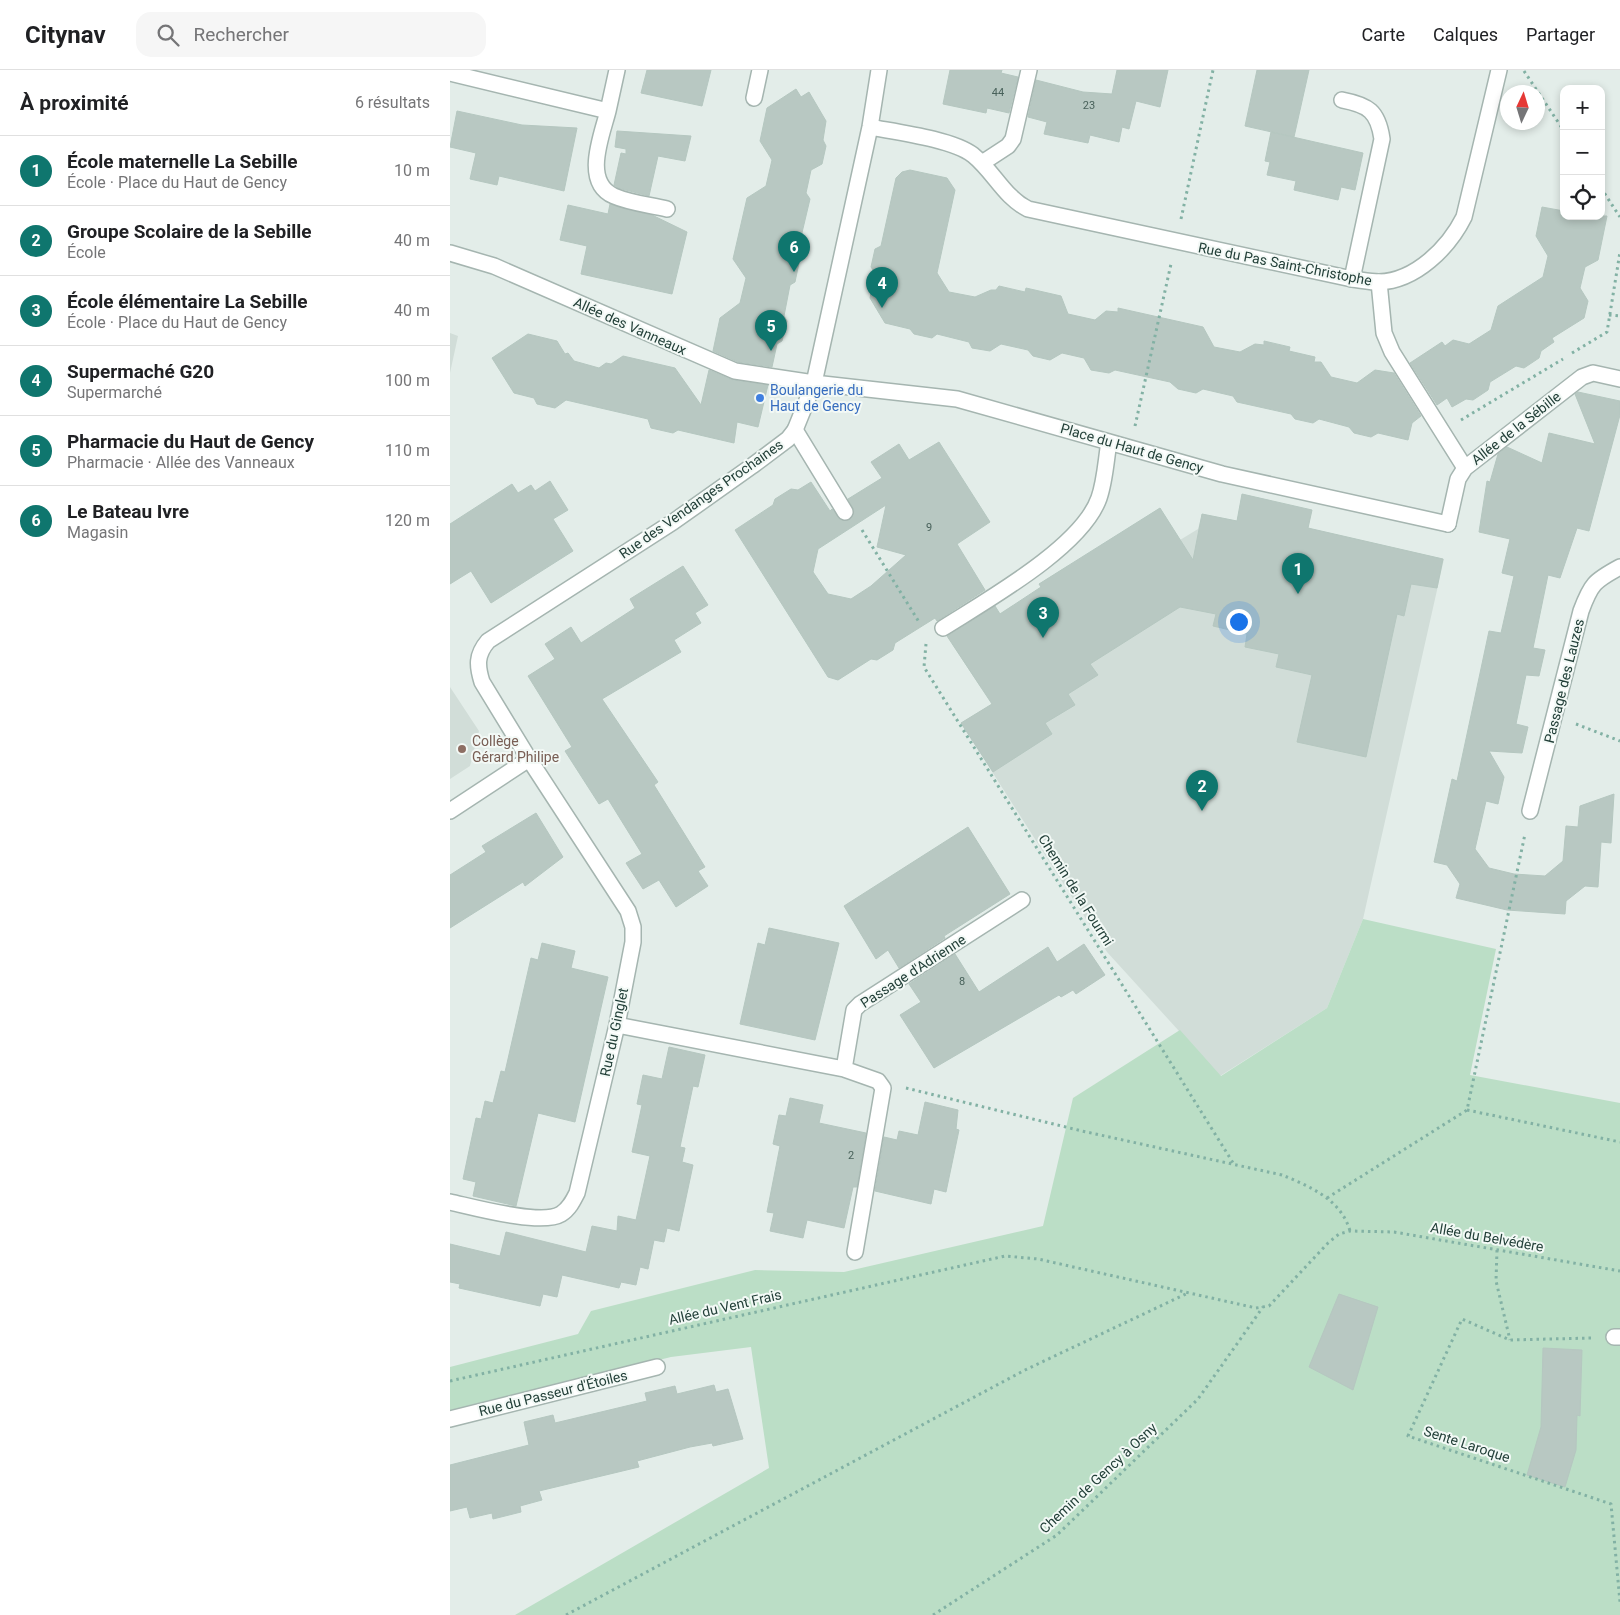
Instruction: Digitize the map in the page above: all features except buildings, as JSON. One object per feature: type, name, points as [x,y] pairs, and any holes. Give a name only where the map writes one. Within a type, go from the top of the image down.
[{"type":"street","points":[[616,70],[596,167],[598,179],[604,190],[614,196],[667,210]]},
{"type":"street","points":[[754,98],[760,70]]},
{"type":"street","name":"Rue des Vendanges Prochaines","points":[[530,759],[482,682],[478,669],[480,650],[500,633],[712,494],[781,444],[795,430],[814,383],[870,127],[879,70]]},
{"type":"street","points":[[982,163],[997,155],[1014,139],[1029,70]]},
{"type":"street","name":"Rue du Pas Saint-Christophe","points":[[870,127],[951,145],[971,154],[982,163],[1009,196],[1028,209],[1352,279],[1379,282],[1403,277],[1414,272],[1448,244],[1455,234],[1464,217],[1499,70]]},
{"type":"street","points":[[450,72],[608,111]]},
{"type":"street","points":[[1342,100],[1361,103],[1374,114],[1380,125],[1382,139],[1352,279]]},
{"type":"street","name":"Allée des Vanneaux","points":[[450,253],[494,266],[735,371],[814,383]]},
{"type":"street","points":[[1379,282],[1384,333],[1392,352],[1465,468]]},
{"type":"street","name":"Allée de la Sébille","points":[[1448,524],[1458,479],[1465,468],[1582,377],[1593,373],[1620,379]]},
{"type":"street","name":"Place du Haut de Gency","points":[[814,383],[957,400],[1222,474],[1448,524]]},
{"type":"street","points":[[795,430],[846,512]]},
{"type":"street","points":[[943,628],[998,593],[1075,534],[1089,518],[1099,497],[1109,442]]},
{"type":"street","name":"Passage des Lauzes","points":[[1530,811],[1581,611],[1589,588],[1601,577],[1620,567]]},
{"type":"street","points":[[450,811],[530,759]]},
{"type":"street","name":"Rue du Ginglet","points":[[450,1202],[515,1215],[542,1217],[559,1215],[570,1206],[577,1193],[617,1025],[634,942],[634,927],[628,911],[530,759]]},
{"type":"street","name":"Passage d'Adrienne","points":[[844,1069],[854,1010],[860,1004],[1022,900]]},
{"type":"street","points":[[617,1025],[844,1069],[878,1081],[882,1088],[880,1114],[855,1252]]},
{"type":"street","name":"Rue du Passeur d'Étoiles","points":[[450,1419],[657,1367]]},
{"type":"path","points":[[1523,70],[1563,130]]},
{"type":"path","points":[[1605,194],[1620,217]]},
{"type":"path","points":[[1443,432],[1607,332],[1620,252]]},
{"type":"path","points":[[1609,315],[1620,316]]},
{"type":"path","points":[[846,512],[860,528],[929,637],[943,628]]},
{"type":"path","name":"Chemin de la Fourmi","points":[[929,637],[923,655],[924,666],[1235,1166]]},
{"type":"path","points":[[1555,716],[1620,741]]},
{"type":"path","points":[[1467,1110],[1530,811]]},
{"type":"path","points":[[566,1615],[1025,1370],[1189,1292],[1263,1308],[1269,1306],[1328,1242],[1339,1234],[1350,1231],[1347,1220],[1327,1198],[1308,1186],[1282,1175],[1235,1166],[878,1081]]},
{"type":"path","points":[[1327,1198],[1467,1110],[1620,1142]]},
{"type":"path","name":"Allée du Belvédère","points":[[1350,1231],[1394,1232],[1620,1271]]},
{"type":"path","points":[[1497,1250],[1496,1281],[1510,1340]]},
{"type":"path","name":"Allée du Vent Frais","points":[[450,1381],[1005,1256],[1038,1259],[1189,1292]]},
{"type":"path","name":"Chemin de Gency à Osny","points":[[933,1615],[1057,1535],[1198,1400],[1263,1308]]},
{"type":"path","name":"Sente Laroque","points":[[1617,1337],[1510,1340],[1462,1319],[1408,1436],[1611,1504],[1620,1602]]},
{"type":"shaded area","points":[[450,333],[458,336],[450,373]]},
{"type":"shaded area","points":[[1242,494],[1312,510],[1308,528],[1444,559],[1363,919],[1327,1008],[1220,1076],[1107,952],[961,723],[1013,691],[987,686],[981,688],[952,644],[1013,605],[1022,620],[1051,602],[1039,584],[1069,565],[1090,597],[1100,546],[1160,508],[1180,540],[1198,529],[1202,514],[1237,521]]},
{"type":"shaded area","name":"Collège Gérard Philipe","points":[[450,687],[479,731],[470,766],[450,779]]},
{"type":"green space","points":[[1363,919],[1496,949],[1470,1075],[1620,1103],[1620,1615],[515,1615],[769,1468],[751,1347],[671,1357],[450,1412],[450,1367],[578,1334],[591,1311],[755,1270],[844,1272],[1043,1226],[1073,1098],[1180,1030],[1221,1076],[1327,1008]]},
{"type":"place","name":"Le Bateau Ivre","points":[[794,272]]},
{"type":"place","name":"Supermaché G20","points":[[882,308]]},
{"type":"place","name":"Pharmacie du Haut de Gency","points":[[771,351]]},
{"type":"place","name":"Boulangerie du Haut de Gency","points":[[760,398]]},
{"type":"place","name":"École maternelle La Sebille","points":[[1298,594]]},
{"type":"place","name":"École élémentaire La Sebille","points":[[1043,638]]},
{"type":"place","name":"Collège Gérard Philipe","points":[[462,749]]},
{"type":"place","name":"Groupe Scolaire de la Sebille","points":[[1202,811]]}]
